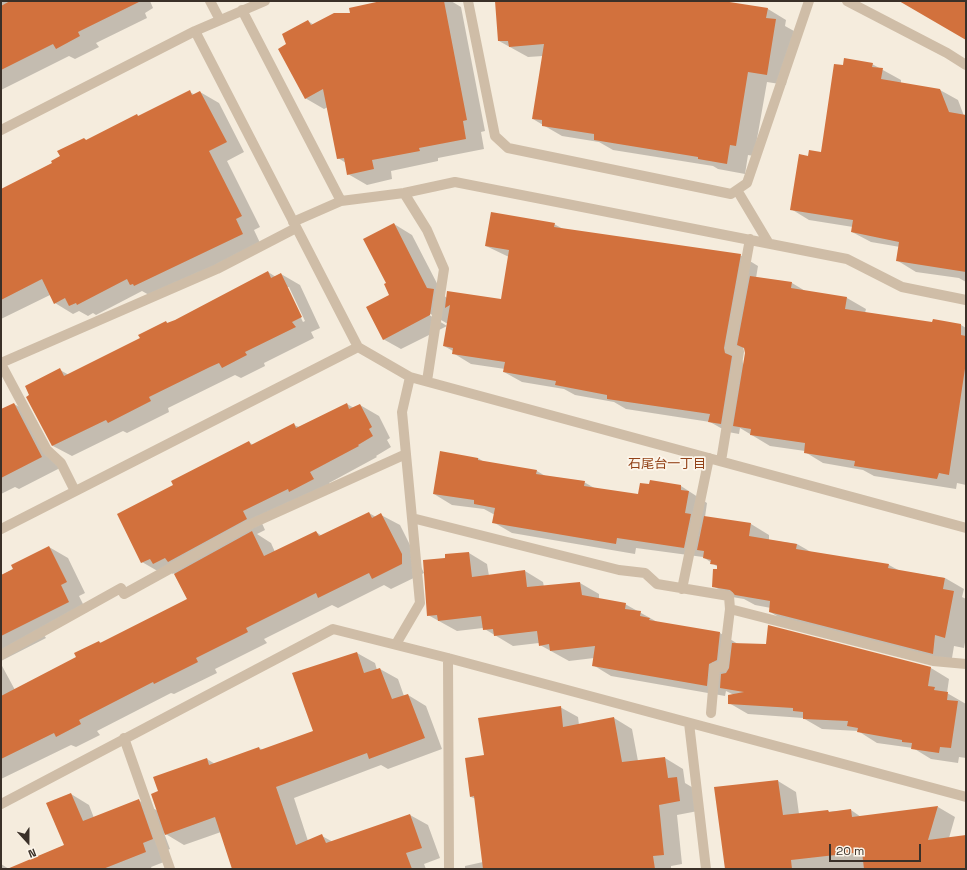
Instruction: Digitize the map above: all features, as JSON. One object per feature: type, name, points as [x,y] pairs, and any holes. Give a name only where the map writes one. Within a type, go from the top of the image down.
[{"type":"street","points":[[210,1],[220,20]]},
{"type":"street","points":[[1,130],[195,31],[265,1]]},
{"type":"street","points":[[468,1],[495,136],[508,148],[731,194],[747,182],[809,1]]},
{"type":"street","points":[[846,1],[947,53],[966,65]]},
{"type":"street","points":[[242,10],[342,201]]},
{"type":"street","points":[[195,31],[358,348],[410,377],[966,528]]},
{"type":"street","points":[[76,491],[61,463],[47,450],[1,364],[217,269],[295,225],[342,201],[404,193],[455,182],[768,242],[846,259],[902,287],[966,300]]},
{"type":"street","points":[[737,190],[768,242]]},
{"type":"street","points":[[404,193],[427,230],[444,269],[427,381]]},
{"type":"street","points":[[721,461],[739,352],[730,349],[750,239]]},
{"type":"street","points":[[1,529],[358,348]]},
{"type":"street","points":[[396,644],[420,603],[402,412],[410,377]]},
{"type":"street","points":[[1,656],[121,588],[124,594],[251,524],[406,454]]},
{"type":"street","points":[[682,589],[709,458]]},
{"type":"street","points":[[412,518],[619,570],[645,573],[656,584],[729,596],[730,609],[723,666],[715,667],[711,713]]},
{"type":"street","points":[[730,609],[933,660],[966,664]]},
{"type":"street","points":[[1,804],[333,629],[396,644],[966,797]]},
{"type":"street","points":[[448,658],[449,869]]},
{"type":"street","points":[[689,723],[706,869]]},
{"type":"street","points":[[124,738],[170,869]]},
{"type":"building","points":[[10,1],[141,1],[78,32],[80,36],[56,49],[53,44],[1,70],[1,6]]},
{"type":"building","points":[[381,1],[444,1],[467,120],[463,121],[466,139],[419,148],[420,151],[372,160],[374,169],[347,175],[344,158],[337,159],[323,89],[305,99],[278,49],[286,44],[282,34],[308,20],[311,25],[334,13],[350,13],[349,8]]},
{"type":"building","points":[[495,1],[723,1],[768,8],[766,18],[776,19],[767,75],[748,72],[736,146],[730,145],[727,164],[698,159],[698,157],[594,140],[594,134],[542,126],[542,120],[532,119],[544,44],[509,47],[508,41],[498,41]]},
{"type":"building","points":[[899,1],[966,1],[966,40]]},
{"type":"building","points":[[844,58],[873,63],[872,67],[883,68],[881,79],[940,89],[949,112],[966,115],[966,272],[896,261],[899,242],[851,232],[853,220],[790,210],[799,154],[808,156],[809,150],[821,152],[834,64],[843,65]]},
{"type":"building","points":[[190,90],[192,95],[200,91],[227,142],[209,151],[242,216],[236,219],[243,234],[134,286],[133,284],[130,285],[127,279],[77,305],[76,303],[69,306],[65,298],[54,304],[42,279],[1,300],[1,189],[52,163],[51,161],[60,156],[57,151],[84,138],[86,140],[137,114],[138,116]]},
{"type":"building","points":[[491,212],[555,223],[554,227],[741,254],[724,348],[725,353],[732,356],[721,424],[708,422],[710,414],[607,399],[607,395],[555,385],[556,381],[503,372],[505,362],[452,354],[453,348],[443,346],[450,305],[445,308],[447,291],[501,299],[509,250],[485,246]]},
{"type":"building","points":[[394,223],[427,288],[434,289],[430,315],[383,340],[366,307],[389,295],[384,284],[386,283],[363,239]]},
{"type":"building","points":[[268,271],[271,278],[281,273],[302,317],[292,322],[296,327],[245,352],[247,355],[222,368],[219,363],[210,367],[149,397],[151,401],[108,423],[106,420],[52,446],[26,397],[29,395],[25,386],[60,368],[64,376],[140,338],[138,335],[166,321],[167,323],[175,320]]},
{"type":"building","points":[[750,276],[792,282],[791,288],[847,297],[845,309],[932,322],[933,319],[961,324],[961,335],[966,336],[966,362],[949,475],[939,473],[937,479],[854,466],[855,461],[804,453],[805,443],[750,435],[751,429],[733,426],[745,353],[744,348],[737,345]]},
{"type":"building","points":[[14,403],[42,457],[1,478],[1,409]]},
{"type":"building","points":[[347,403],[349,409],[360,404],[372,427],[369,429],[373,436],[358,445],[359,446],[310,472],[314,479],[289,492],[288,489],[243,511],[247,519],[168,562],[165,558],[153,564],[150,559],[141,563],[117,514],[173,485],[171,481],[249,441],[251,445],[294,423],[296,428]]},
{"type":"building","points":[[440,451],[478,458],[478,460],[537,470],[536,474],[585,481],[584,486],[638,494],[640,483],[649,484],[650,480],[681,485],[681,490],[689,491],[685,513],[691,514],[684,548],[617,538],[616,544],[492,523],[495,508],[474,504],[474,500],[433,494]]},
{"type":"building","points":[[369,512],[372,518],[381,513],[402,554],[402,564],[372,579],[369,573],[318,598],[316,593],[246,628],[248,632],[196,658],[198,662],[154,684],[153,682],[79,720],[81,724],[56,737],[54,733],[1,759],[1,696],[76,657],[74,653],[99,641],[100,643],[187,599],[174,574],[252,531],[264,556],[316,531],[319,536]]},
{"type":"building","points":[[704,516],[751,523],[749,536],[797,544],[796,549],[889,564],[888,568],[945,578],[943,589],[954,591],[945,638],[935,635],[933,654],[769,612],[770,601],[735,595],[730,590],[712,587],[713,569],[717,569],[717,565],[710,564],[711,560],[703,558],[704,551],[697,550]]},
{"type":"building","points":[[49,546],[67,582],[61,585],[69,602],[1,636],[1,575],[13,569],[11,565]]},
{"type":"building","points":[[469,552],[472,577],[525,570],[527,587],[580,582],[582,595],[626,603],[625,609],[641,611],[640,616],[650,618],[649,620],[720,632],[717,660],[709,664],[707,686],[592,666],[595,646],[550,651],[549,644],[539,646],[537,631],[494,636],[493,629],[483,630],[481,616],[438,621],[437,615],[427,616],[423,560],[445,558],[445,554]]},
{"type":"building","points":[[768,625],[931,667],[928,686],[935,687],[934,690],[948,692],[947,700],[958,701],[951,748],[940,747],[939,753],[911,749],[912,743],[857,732],[858,728],[847,726],[848,721],[803,719],[803,712],[793,711],[793,708],[728,704],[728,695],[744,692],[720,688],[721,674],[726,673],[729,668],[732,643],[766,644]]},
{"type":"building","points":[[357,652],[364,673],[380,668],[392,699],[408,694],[425,738],[369,759],[367,753],[276,787],[296,845],[322,834],[326,843],[410,814],[422,848],[406,853],[412,869],[232,869],[215,817],[165,835],[151,794],[158,791],[153,777],[207,758],[209,765],[259,747],[260,750],[313,731],[292,673]]},
{"type":"building","points":[[561,706],[563,727],[614,717],[622,762],[665,757],[668,778],[677,777],[680,801],[659,805],[664,855],[653,856],[655,869],[483,869],[474,796],[470,797],[465,758],[484,755],[478,718]]},
{"type":"building","points":[[778,780],[783,815],[851,809],[852,817],[938,806],[928,840],[966,835],[966,869],[864,869],[862,852],[791,860],[792,869],[725,869],[714,787]]},
{"type":"building","points":[[71,793],[83,821],[139,799],[153,839],[143,843],[146,852],[103,869],[7,869],[64,845],[46,803]]},
{"type":"district","name":"石尾台一丁目","points":[[667,464]]}]
